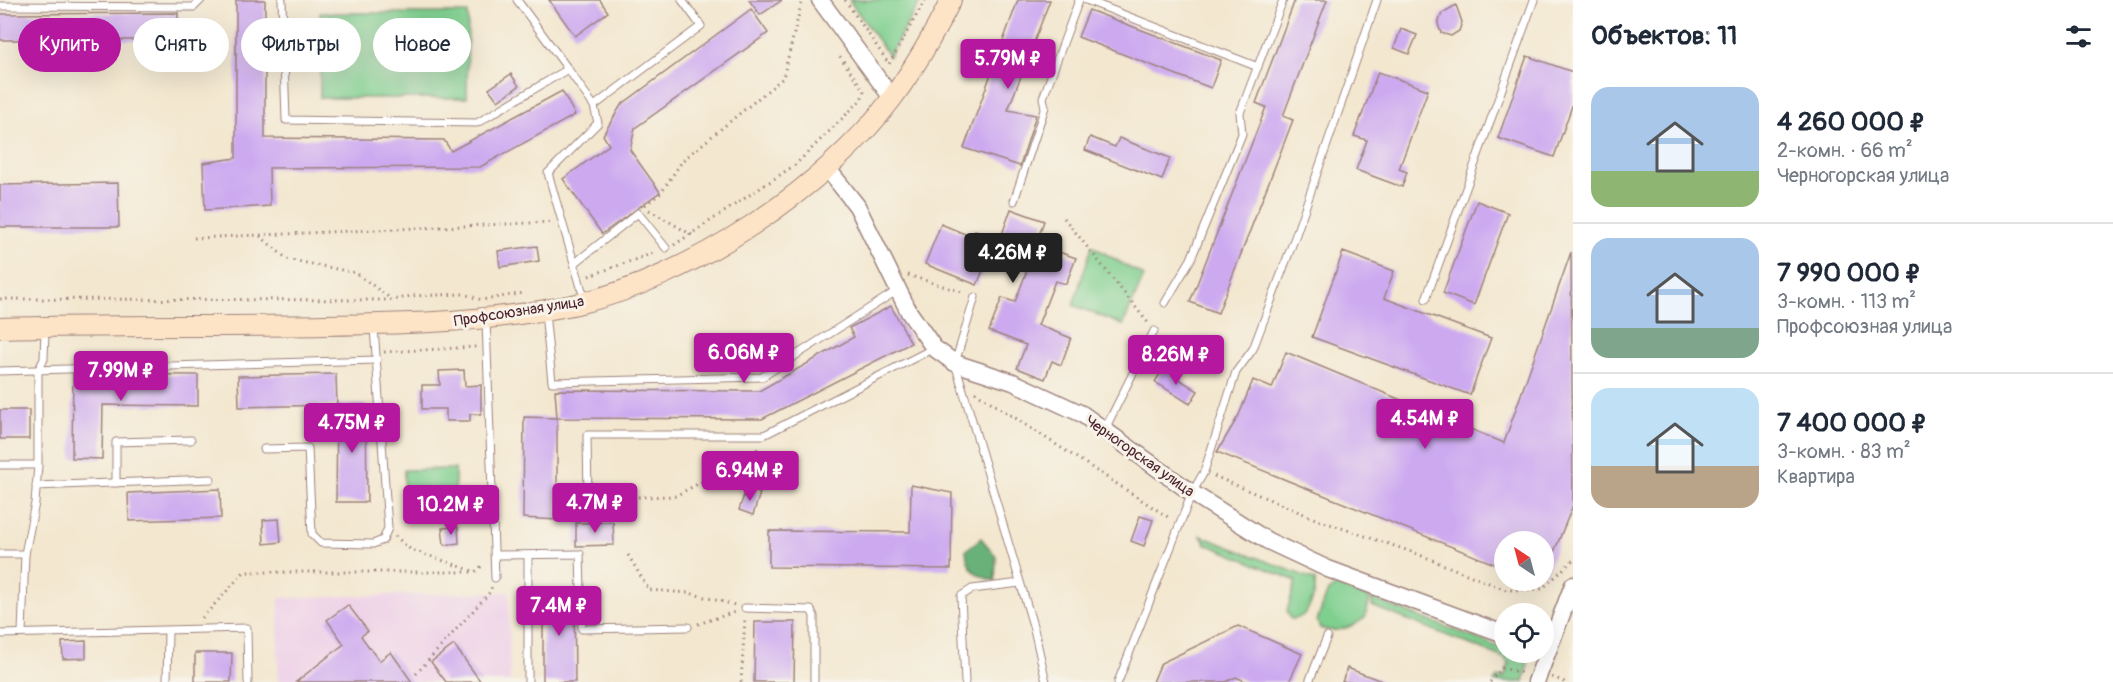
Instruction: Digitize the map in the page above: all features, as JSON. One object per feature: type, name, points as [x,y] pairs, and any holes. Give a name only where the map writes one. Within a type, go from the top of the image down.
[{"type":"main road","name":"Профсоюзная улица","points":[[0,328],[434,324],[545,310],[585,301],[635,285],[687,263],[735,235],[805,187],[827,168],[892,98],[915,65],[951,0]]},
{"type":"street","points":[[820,0],[892,98]]},
{"type":"street","name":"Черногорская улица","points":[[827,168],[857,206],[909,312],[934,348],[956,363],[1013,382],[1082,414],[1192,494],[1268,541],[1328,569],[1494,630]]},
{"type":"street","points":[[1554,628],[1573,585]]},
{"type":"lane","points":[[0,6],[194,7],[201,0]]},
{"type":"lane","points":[[282,0],[286,120],[477,123],[568,69]]},
{"type":"lane","points":[[517,0],[594,106],[598,123],[549,173],[585,301]]},
{"type":"lane","points":[[594,106],[701,26],[682,0]]},
{"type":"lane","points":[[1014,201],[1045,107],[1043,98],[1079,0]]},
{"type":"lane","points":[[1086,0],[1258,67]]},
{"type":"lane","points":[[1165,303],[1191,259],[1242,134],[1240,112],[1283,0]]},
{"type":"lane","points":[[1118,682],[1192,494],[1204,472],[1236,372],[1252,349],[1287,259],[1377,0]]},
{"type":"lane","points":[[1426,299],[1534,0]]},
{"type":"lane","points":[[574,263],[638,213],[666,248]]},
{"type":"lane","points":[[545,310],[552,382],[762,377],[898,290]]},
{"type":"lane","points":[[975,297],[956,363],[1020,583],[1046,682]]},
{"type":"lane","points":[[486,318],[495,579]]},
{"type":"lane","points":[[264,449],[308,448],[312,534],[321,543],[373,544],[384,540],[387,528],[374,324]]},
{"type":"lane","points":[[22,633],[25,554],[38,465],[38,371],[44,359],[45,327]]},
{"type":"lane","points":[[1105,429],[1154,331]]},
{"type":"lane","points":[[629,497],[588,498],[587,435],[764,435],[934,348]]},
{"type":"lane","points":[[0,371],[377,360]]},
{"type":"lane","points":[[116,483],[116,442],[191,440]]},
{"type":"lane","points":[[0,465],[38,465]]},
{"type":"lane","points":[[36,486],[211,479]]},
{"type":"lane","points":[[0,554],[25,554]]},
{"type":"lane","points":[[495,555],[580,554],[582,629],[688,627]]},
{"type":"lane","points":[[528,555],[528,682]]},
{"type":"lane","points":[[965,682],[961,596],[972,589],[1020,583]]},
{"type":"lane","points":[[745,608],[807,609],[813,612],[814,682]]},
{"type":"lane","points":[[0,634],[247,628],[248,682]]},
{"type":"lane","points":[[167,682],[168,631]]},
{"type":"lane","points":[[1309,682],[1327,637]]},
{"type":"path","points":[[639,211],[661,193],[683,160],[783,78],[802,0]]},
{"type":"path","points":[[845,0],[889,64],[926,0]]},
{"type":"path","points":[[579,280],[666,248],[692,235],[795,165],[861,100],[864,91]]},
{"type":"path","points":[[644,206],[692,235]]},
{"type":"path","points":[[1064,218],[1154,331]]},
{"type":"path","points":[[194,238],[562,222]]},
{"type":"path","points":[[259,235],[287,259],[356,273],[393,300]]},
{"type":"path","points":[[901,266],[907,275],[975,297]]},
{"type":"path","points":[[0,299],[393,300],[411,296],[464,294],[482,300],[524,293]]},
{"type":"path","points":[[961,383],[1169,516],[1177,531]]},
{"type":"path","points":[[629,497],[675,496],[755,454],[764,435]]},
{"type":"path","points":[[1204,472],[1318,520],[1415,553],[1506,590],[1542,589],[1573,560]]},
{"type":"path","points":[[387,528],[410,549],[476,572]]},
{"type":"path","points":[[191,630],[244,572],[476,572],[495,555]]},
{"type":"path","points":[[628,555],[649,590],[689,593],[745,608]]},
{"type":"path","points":[[416,674],[490,592],[495,579]]},
{"type":"path","points":[[688,627],[745,608]]},
{"type":"path","points":[[741,682],[745,608]]},
{"type":"path","points":[[1490,682],[1502,668],[1537,677]]},
{"type":"shaded area","points":[[509,592],[510,682],[278,682],[279,598]]},
{"type":"green space","points":[[849,0],[921,0],[889,56]]},
{"type":"green space","points":[[320,13],[468,13],[468,18],[373,18],[373,72],[467,72],[467,98],[320,98],[320,72],[361,72],[361,18],[320,18]]},
{"type":"green space","points":[[1092,246],[1144,276],[1123,325],[1073,305]]},
{"type":"green space","points":[[455,469],[455,492],[404,493],[404,470]]},
{"type":"green space","points":[[1201,536],[1315,580],[1310,606],[1302,616],[1291,619],[1287,611],[1296,581],[1206,544]]},
{"type":"green space","points":[[981,538],[996,556],[995,581],[978,574],[968,562],[966,550]]},
{"type":"green space","points":[[1336,586],[1370,598],[1365,618],[1344,629],[1332,631],[1320,628],[1317,621],[1328,591]]},
{"type":"green space","points":[[1372,599],[1494,645],[1494,654],[1372,606]]},
{"type":"green space","points":[[1528,663],[1524,682],[1494,682],[1498,677],[1504,678],[1509,664]]},
{"type":"building","points":[[236,0],[265,0],[265,18],[241,18],[241,72],[265,72],[265,138],[444,140],[451,151],[562,91],[575,115],[480,167],[269,168],[270,206],[205,210],[203,163],[236,158]]},
{"type":"building","points":[[549,0],[600,0],[608,12],[575,36]]},
{"type":"building","points":[[749,0],[782,0],[760,15]]},
{"type":"building","points":[[1018,0],[1050,0],[1008,110],[1036,115],[1020,166],[964,148]]},
{"type":"building","points":[[1295,0],[1327,0],[1283,116],[1293,120],[1218,313],[1190,302],[1266,107],[1256,103]]},
{"type":"building","points":[[1456,5],[1462,22],[1459,31],[1451,36],[1441,33],[1438,24],[1442,13]]},
{"type":"building","points":[[751,9],[768,33],[635,128],[630,150],[660,192],[602,234],[563,179],[609,145],[603,135],[621,105]]},
{"type":"building","points":[[1089,10],[1221,60],[1211,88],[1078,37]]},
{"type":"building","points":[[178,13],[178,18],[133,18],[133,40],[121,40],[121,18],[18,18],[18,40],[0,40],[0,14]]},
{"type":"building","points":[[1401,29],[1417,35],[1409,54],[1394,48]]},
{"type":"building","points":[[1527,56],[1573,72],[1573,103],[1554,157],[1498,138]]},
{"type":"building","points":[[1378,72],[1428,90],[1399,169],[1407,172],[1402,187],[1356,170],[1367,140],[1354,136]]},
{"type":"building","points":[[511,74],[519,86],[498,101],[489,89]]},
{"type":"building","points":[[1090,137],[1115,147],[1119,138],[1170,158],[1162,180],[1085,150]]},
{"type":"building","points":[[118,183],[119,227],[0,227],[0,185]]},
{"type":"building","points":[[1477,201],[1508,213],[1474,305],[1443,293]]},
{"type":"building","points":[[1011,209],[1044,221],[1036,244],[1076,258],[1066,284],[1055,281],[1038,325],[1071,338],[1061,365],[1052,361],[1045,379],[1017,368],[1026,345],[989,331],[1002,298],[1015,302],[1029,265],[991,251],[977,285],[925,264],[941,224],[972,237],[975,230],[1000,240]]},
{"type":"building","points":[[537,246],[539,261],[500,267],[498,251]]},
{"type":"building","points":[[1343,252],[1394,271],[1384,298],[1491,338],[1470,395],[1312,337]]},
{"type":"building","points":[[1571,252],[1573,505],[1554,552],[1554,531],[1494,531],[1494,564],[1217,452],[1239,415],[1253,380],[1272,388],[1286,352],[1504,443]]},
{"type":"building","points":[[891,306],[911,343],[762,419],[557,418],[555,390],[759,391],[854,337],[849,328]]},
{"type":"building","points":[[1163,369],[1198,391],[1190,404],[1155,382]]},
{"type":"building","points":[[464,370],[465,386],[481,385],[481,414],[470,414],[470,421],[446,421],[446,409],[422,409],[422,385],[440,385],[439,371]]},
{"type":"building","points":[[73,374],[198,375],[198,406],[103,405],[102,459],[72,458]]},
{"type":"building","points":[[336,374],[337,405],[239,407],[238,376]]},
{"type":"building","points":[[337,405],[366,405],[367,502],[336,502]]},
{"type":"building","points":[[0,410],[29,410],[29,439],[0,439]]},
{"type":"building","points":[[524,417],[557,418],[557,520],[523,518]]},
{"type":"building","points":[[911,485],[952,493],[951,569],[769,567],[769,531],[910,532]]},
{"type":"building","points":[[220,489],[221,518],[129,521],[128,493]]},
{"type":"building","points":[[746,489],[760,493],[753,515],[739,510]]},
{"type":"building","points":[[1140,516],[1153,520],[1144,546],[1131,541]]},
{"type":"building","points":[[279,519],[281,542],[264,544],[263,520]]},
{"type":"building","points":[[613,522],[614,545],[576,546],[576,523]]},
{"type":"building","points":[[458,527],[459,543],[444,545],[442,528]]},
{"type":"building","points":[[543,592],[574,592],[575,682],[543,682]]},
{"type":"building","points":[[348,605],[368,631],[361,636],[379,661],[391,652],[412,682],[296,682],[344,644],[327,620]]},
{"type":"building","points":[[755,622],[795,622],[794,682],[754,682]]},
{"type":"building","points":[[1238,626],[1302,654],[1289,682],[1247,682],[1236,677],[1226,682],[1153,682],[1161,663]]},
{"type":"building","points":[[86,641],[86,658],[63,659],[62,642]]},
{"type":"building","points":[[454,645],[481,682],[446,682],[431,662]]},
{"type":"building","points":[[195,653],[232,653],[231,682],[195,682]]},
{"type":"building","points":[[1347,668],[1382,681],[1382,682],[1342,682]]}]
